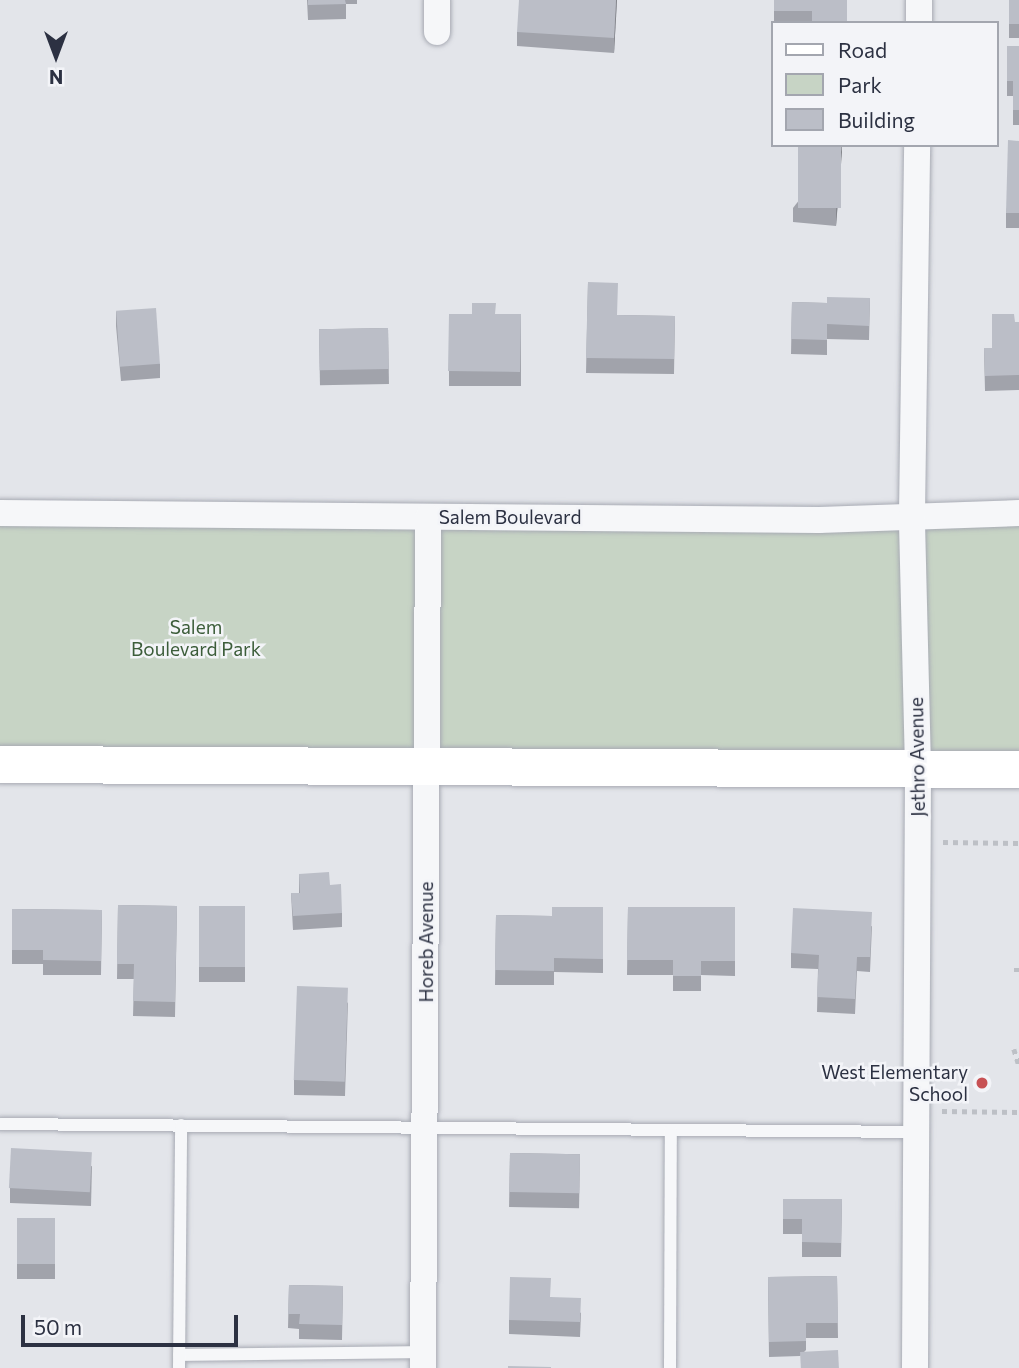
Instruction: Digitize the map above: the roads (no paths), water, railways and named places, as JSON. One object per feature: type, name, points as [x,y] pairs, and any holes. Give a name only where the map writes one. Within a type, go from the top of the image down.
[{"type":"street","points":[[437,0],[437,32]]},
{"type":"street","points":[[919,0],[919,21]]},
{"type":"street","name":"Jethro Avenue","points":[[915,1368],[918,768],[912,514],[917,147]]},
{"type":"street","name":"Salem Boulevard","points":[[0,513],[819,520],[912,514],[1019,513]]},
{"type":"street","name":"Horeb Avenue","points":[[423,1360],[428,517]]},
{"type":"street","points":[[0,764],[1019,769]]},
{"type":"lane","points":[[0,1124],[671,1130],[916,1121]]},
{"type":"lane","points":[[181,1125],[179,1362],[423,1360]]},
{"type":"lane","points":[[670,1368],[671,1130]]},
{"type":"place","name":"West Elementary School","points":[[982,1083]]},
{"type":"park label","name":"Salem Boulevard Park","points":[[196,638]]}]
